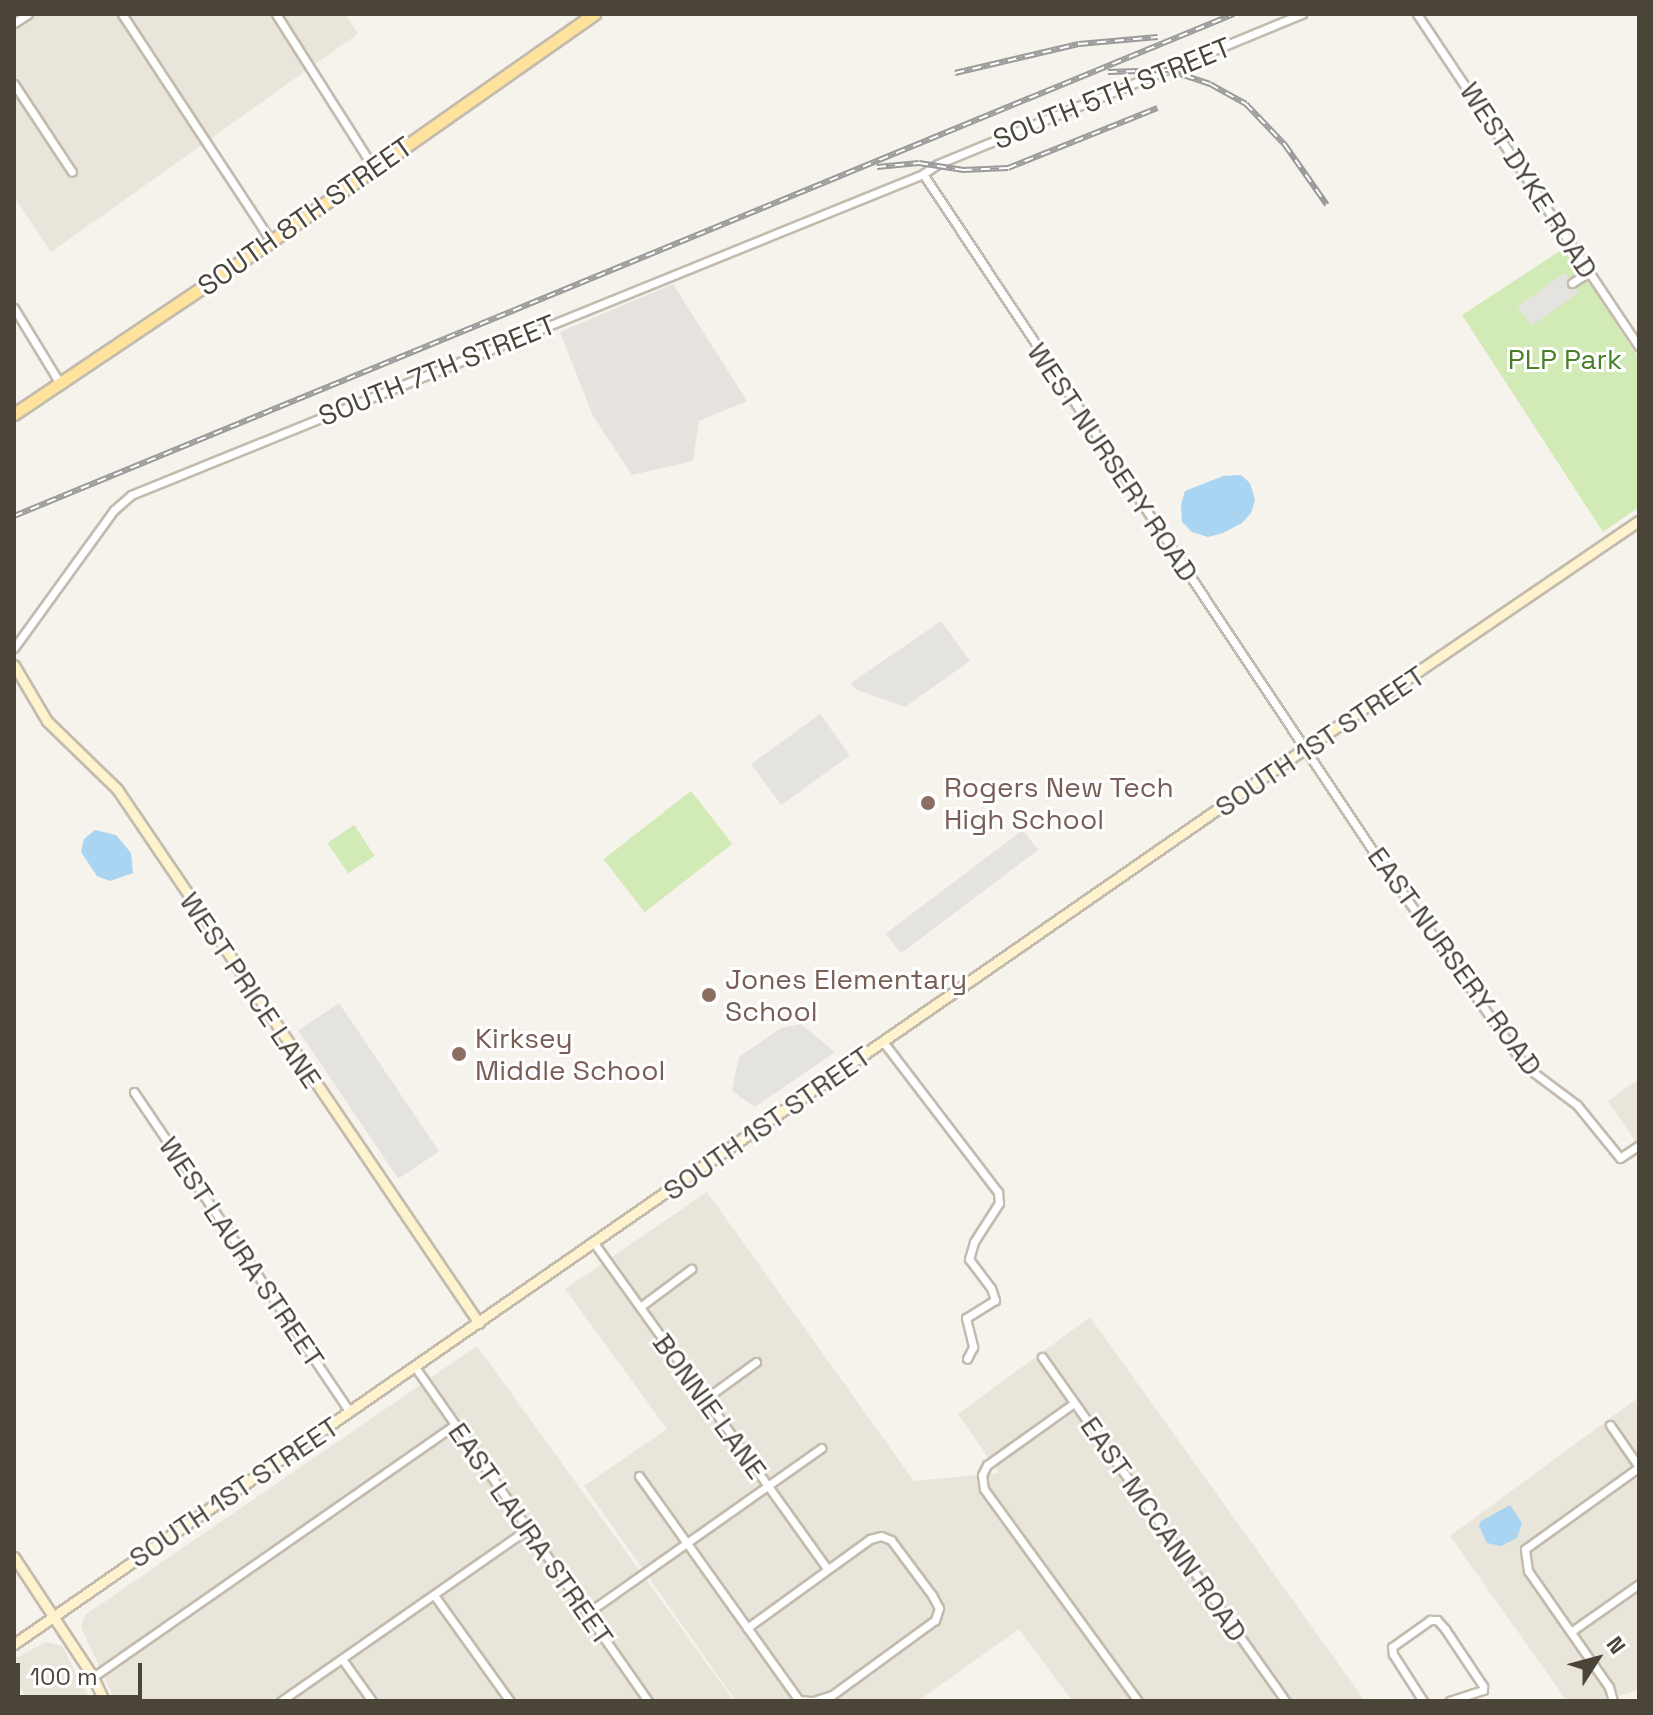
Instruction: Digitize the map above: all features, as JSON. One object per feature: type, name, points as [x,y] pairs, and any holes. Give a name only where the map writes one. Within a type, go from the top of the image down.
[{"type":"main road","name":"SOUTH 8TH STREET","points":[[14,414],[271,241],[594,14]]},
{"type":"main road","name":"SOUTH 1ST STREET","points":[[14,1644],[1306,748],[1639,521]]},
{"type":"main road","name":"WEST PRICE LANE","points":[[14,665],[47,721],[117,789],[479,1323]]},
{"type":"main road","points":[[14,1557],[55,1616],[93,1677],[104,1701]]},
{"type":"street","points":[[14,23],[28,14]]},
{"type":"street","points":[[122,14],[271,241]]},
{"type":"street","points":[[276,14],[373,167]]},
{"type":"street","name":"SOUTH 5TH STREET","points":[[923,174],[938,164],[1302,14]]},
{"type":"street","name":"WEST DYKE ROAD","points":[[1417,14],[1639,347]]},
{"type":"street","points":[[14,84],[72,172]]},
{"type":"street","name":"SOUTH 7TH STREET","points":[[14,648],[114,510],[131,495],[923,174]]},
{"type":"street","name":"WEST NURSERY ROAD","points":[[923,174],[1306,748]]},
{"type":"street","points":[[1572,283],[1589,272]]},
{"type":"street","points":[[14,308],[61,385]]},
{"type":"street","name":"EAST NURSERY ROAD","points":[[1306,748],[1375,854],[1525,1066],[1577,1105],[1620,1158],[1639,1145]]},
{"type":"street","points":[[884,1043],[998,1192],[999,1203],[974,1242],[969,1259],[991,1288],[995,1300],[966,1318],[973,1347],[967,1359]]},
{"type":"street","name":"WEST LAURA STREET","points":[[134,1092],[350,1412]]},
{"type":"street","name":"BONNIE LANE","points":[[594,1243],[827,1569]]},
{"type":"street","points":[[640,1307],[691,1269]]},
{"type":"street","name":"EAST MCCANN ROAD","points":[[1042,1357],[1286,1701]]},
{"type":"street","points":[[705,1399],[756,1362]]},
{"type":"street","name":"EAST LAURA STREET","points":[[415,1367],[648,1701]]},
{"type":"street","points":[[1074,1403],[987,1465],[982,1475],[984,1489],[1138,1701]]},
{"type":"street","points":[[93,1677],[454,1425]]},
{"type":"street","points":[[1610,1425],[1639,1467],[1531,1541],[1525,1549],[1524,1560],[1609,1687],[1613,1701]]},
{"type":"street","points":[[586,1614],[821,1448]]},
{"type":"street","points":[[639,1476],[686,1543],[747,1628],[799,1700],[812,1701],[832,1695],[935,1620],[939,1608],[891,1540],[881,1536],[870,1539],[747,1628]]},
{"type":"street","points":[[281,1701],[526,1530]]},
{"type":"street","points":[[1572,1631],[1639,1584]]},
{"type":"street","points":[[434,1595],[510,1701]]},
{"type":"street","points":[[1423,1701],[1393,1654],[1392,1647],[1430,1620],[1437,1620],[1477,1675],[1483,1690],[1450,1701]]},
{"type":"street","points":[[342,1659],[372,1701]]},
{"type":"shaded area","points":[[14,14],[345,14],[358,34],[51,252],[14,196]]},
{"type":"shaded area","points":[[1565,273],[1579,293],[1531,326],[1517,306]]},
{"type":"shaded area","points":[[673,284],[747,401],[699,421],[693,461],[632,475],[593,416],[560,332]]},
{"type":"shaded area","points":[[941,621],[970,661],[905,707],[855,689],[851,683]]},
{"type":"shaded area","points":[[820,714],[850,755],[781,805],[751,764]]},
{"type":"shaded area","points":[[1023,830],[1038,850],[901,953],[886,934]]},
{"type":"shaded area","points":[[339,1003],[439,1151],[398,1179],[298,1030]]},
{"type":"shaded area","points":[[801,1024],[835,1052],[755,1107],[732,1091],[739,1057],[781,1028]]},
{"type":"shaded area","points":[[1639,1079],[1639,1147],[1608,1101]]},
{"type":"shaded area","points":[[707,1192],[914,1481],[999,1473],[958,1414],[1090,1317],[1365,1701],[1072,1701],[1019,1629],[918,1701],[736,1701],[584,1486],[667,1429],[565,1289]]},
{"type":"shaded area","points":[[477,1346],[734,1701],[115,1701],[81,1627],[85,1615]]},
{"type":"shaded area","points":[[1639,1397],[1639,1690],[1601,1701],[1567,1701],[1450,1536]]},
{"type":"shaded area","points":[[46,1642],[62,1646],[91,1701],[29,1701],[14,1679],[14,1659]]},
{"type":"green space","name":"PLP Park","points":[[1566,247],[1639,359],[1639,507],[1603,532],[1462,315]]},
{"type":"green space","points":[[691,791],[732,844],[645,912],[604,859]]},
{"type":"green space","points":[[354,825],[375,856],[348,874],[327,843]]},
{"type":"water","points":[[1241,475],[1250,483],[1255,500],[1251,513],[1242,523],[1208,537],[1192,532],[1182,522],[1181,505],[1185,491],[1223,476]]},
{"type":"water","points":[[95,830],[116,835],[131,853],[133,873],[110,881],[97,876],[81,852],[84,839]]},
{"type":"water","points":[[1510,1505],[1522,1523],[1517,1538],[1501,1546],[1487,1543],[1479,1526],[1481,1521]]},
{"type":"railway","points":[[14,516],[1234,14]]},
{"type":"railway","points":[[955,73],[1079,44],[1158,37]]},
{"type":"railway","points":[[1108,72],[1168,70],[1210,84],[1246,104],[1285,145],[1327,205]]},
{"type":"railway","points":[[877,167],[919,163],[963,170],[1008,168],[1157,108]]},
{"type":"place","name":"Rogers New Tech High School","points":[[928,803]]},
{"type":"place","name":"Jones Elementary School","points":[[709,995]]},
{"type":"place","name":"Kirksey Middle School","points":[[459,1054]]}]
